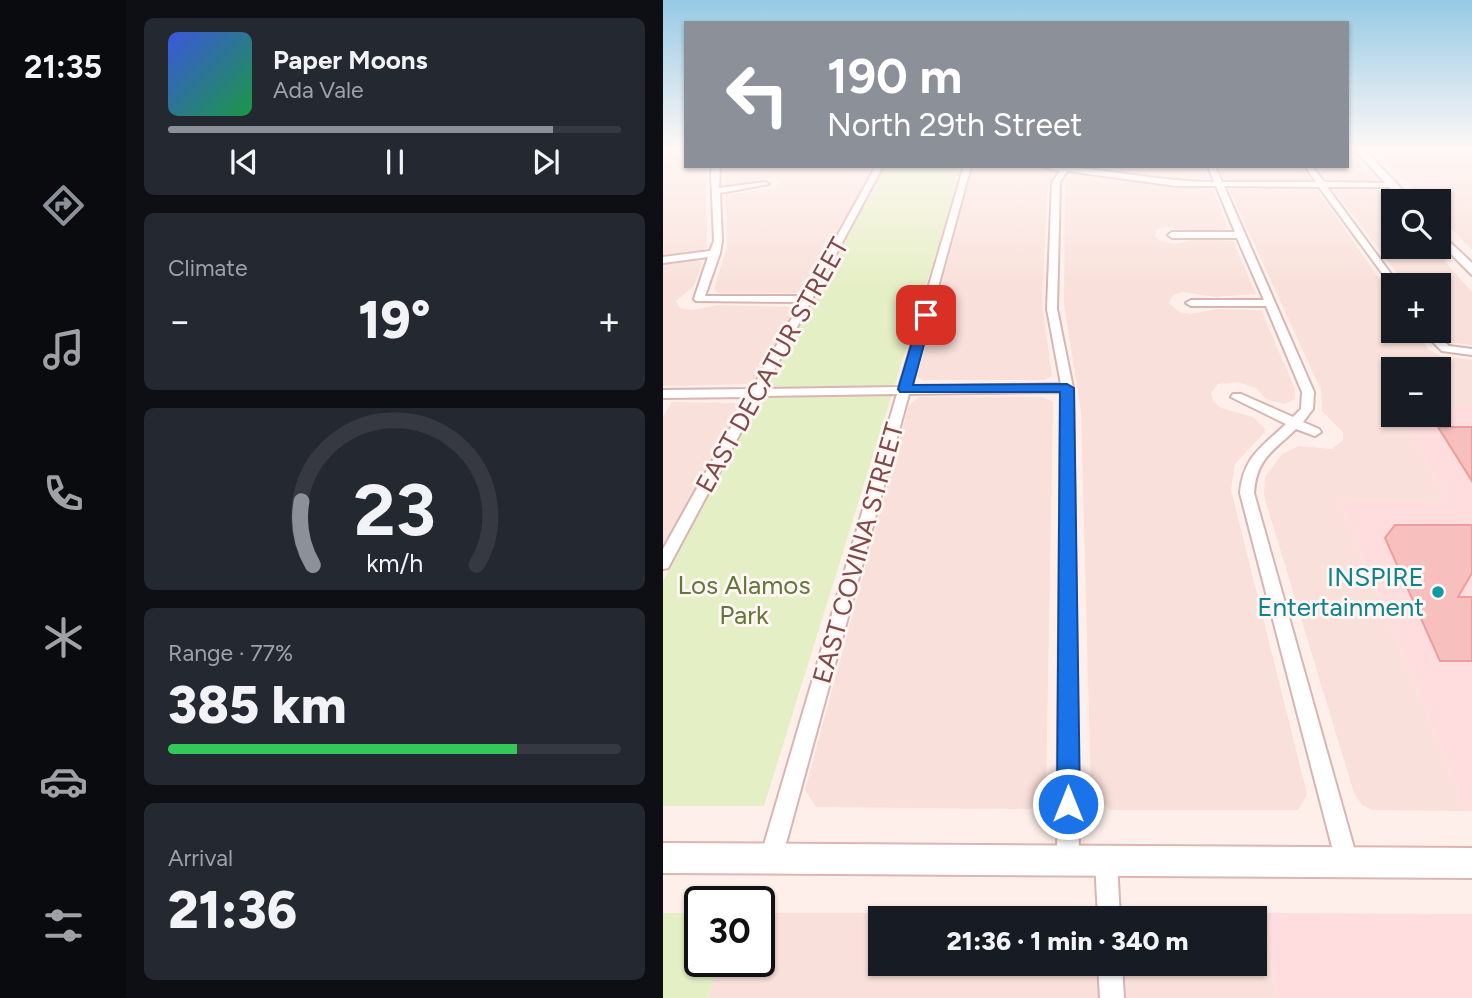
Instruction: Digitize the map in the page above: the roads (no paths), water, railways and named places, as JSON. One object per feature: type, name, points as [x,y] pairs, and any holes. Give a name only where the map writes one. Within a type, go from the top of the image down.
[{"type":"main road","points":[[1451,248],[1472,271]]},
{"type":"main road","points":[[663,858],[1472,863]]},
{"type":"street","points":[[716,195],[718,227],[715,253],[699,299],[808,299]]},
{"type":"street","name":"EAST DECATUR STREET","points":[[663,563],[865,195]]},
{"type":"street","name":"EAST COVINA STREET","points":[[771,858],[960,195]]},
{"type":"street","points":[[1056,195],[1053,309],[1067,388],[1068,859]]},
{"type":"street","points":[[1224,195],[1308,392],[1307,409],[1296,424],[1255,461],[1248,476],[1247,493],[1347,862]]},
{"type":"street","points":[[1329,195],[1385,273]]},
{"type":"street","points":[[1172,235],[1241,235]]},
{"type":"street","points":[[663,260],[715,253]]},
{"type":"street","points":[[1191,303],[1270,303]]},
{"type":"street","points":[[1440,343],[1446,349],[1472,352]]},
{"type":"street","points":[[663,394],[1067,388]]},
{"type":"street","points":[[1237,397],[1315,432]]},
{"type":"street","points":[[1106,860],[1108,906]]},
{"type":"street","points":[[1111,976],[1112,998]]},
{"type":"place","name":"INSPIRE Entertainment","points":[[1438,592]]},
{"type":"park label","name":"Los Alamos Park","points":[[744,600]]}]
